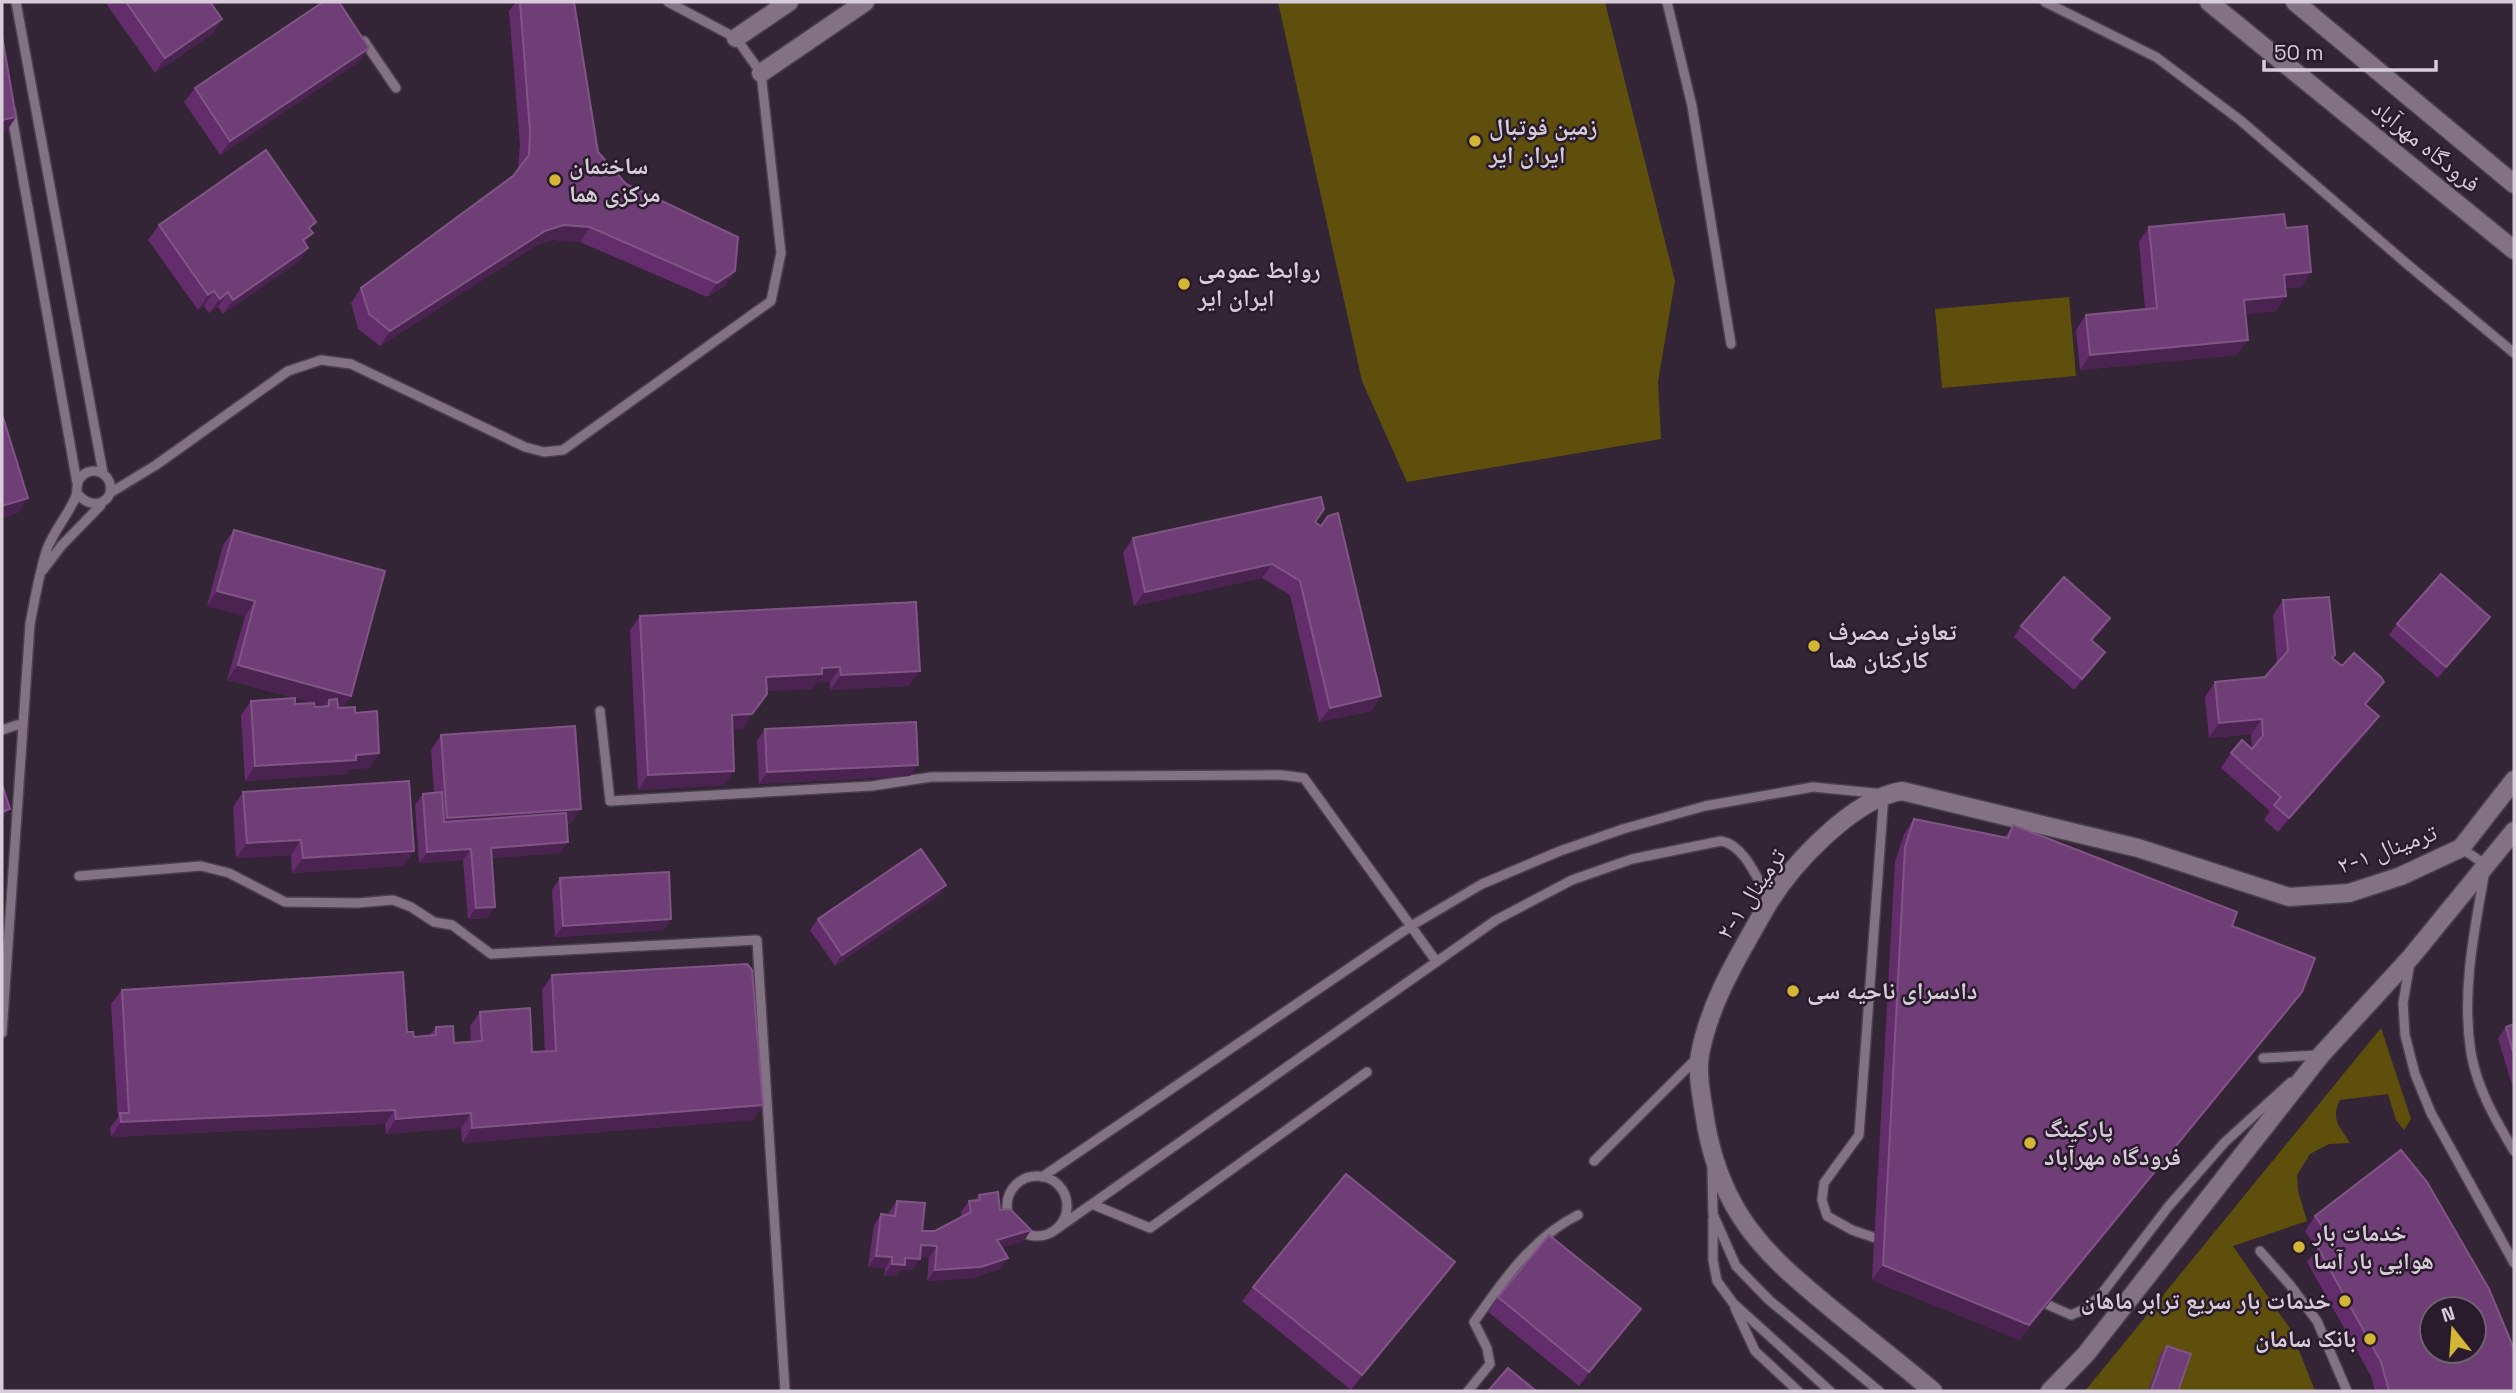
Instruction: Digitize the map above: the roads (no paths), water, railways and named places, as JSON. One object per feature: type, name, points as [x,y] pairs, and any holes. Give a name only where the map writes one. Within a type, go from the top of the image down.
[{"type":"main road","points":[[736,38],[789,2]]},
{"type":"main road","points":[[761,73],[865,2]]},
{"type":"main road","name":"فرودگاه مهرآباد","points":[[2209,2],[2514,250]]},
{"type":"main road","name":"فرودگاه مهرآباد","points":[[2295,2],[2514,184]]},
{"type":"main road","points":[[2470,212],[2514,242]]},
{"type":"main road","points":[[2460,848],[2514,780]]},
{"type":"main road","name":"ترمینال ۱-۲","points":[[1933,1391],[1774,1258],[1741,1216],[1720,1174],[1707,1134],[1701,1095],[1700,1056],[1721,988],[1770,901],[1794,868],[1823,838],[1884,794],[1902,791],[2138,848],[2289,897],[2349,893],[2401,876],[2460,848]]},
{"type":"main road","points":[[2050,1391],[2086,1354],[2321,1055],[2411,957],[2514,831]]},
{"type":"lane","points":[[16,2],[103,473],[110,482],[110,493]]},
{"type":"lane","points":[[40,574],[62,545],[110,493],[288,371],[321,360],[351,364],[525,447],[544,452],[563,450],[771,301],[781,253],[761,73],[736,38],[668,2]]},
{"type":"lane","points":[[1667,2],[1692,106],[1731,344]]},
{"type":"lane","points":[[2045,2],[2156,57],[2241,120],[2514,353]]},
{"type":"lane","points":[[358,33],[396,88]]},
{"type":"lane","points":[[2,1033],[30,624],[48,546],[77,494],[9,102]]},
{"type":"lane","points":[[77,483],[83,474],[93,470],[103,473]]},
{"type":"lane","points":[[77,494],[83,502],[94,505],[104,501]]},
{"type":"lane","points":[[600,711],[610,802],[872,786],[931,777],[1282,775],[1304,778],[1436,961]]},
{"type":"lane","points":[[2,730],[23,723]]},
{"type":"lane","points":[[1042,1177],[1412,926],[1482,884],[1560,851],[1623,830],[1705,806],[1813,787],[1884,794],[1859,1135],[1825,1183],[1822,1200],[1827,1216],[1852,1230],[1889,1243]]},
{"type":"lane","points":[[1055,1230],[1063,1222],[1067,1211],[1067,1199],[1062,1188],[1042,1177],[1030,1177],[1020,1182],[1012,1191],[1008,1214],[1013,1224],[1022,1232],[1045,1236],[1055,1230],[1094,1205],[1496,920],[1572,880],[1632,859],[1721,841],[1731,843],[1739,850],[1770,901]]},
{"type":"lane","points":[[2460,848],[2486,865],[2470,956],[2467,1010],[2472,1055],[2483,1093],[2514,1151]]},
{"type":"lane","points":[[79,876],[201,866],[229,873],[285,902],[358,903],[393,900],[411,907],[434,922],[452,925],[491,954],[757,940],[785,1391]]},
{"type":"lane","points":[[2411,957],[2403,1003],[2407,1052],[2431,1113],[2514,1263]]},
{"type":"lane","points":[[2263,1058],[2321,1055]]},
{"type":"lane","points":[[2022,1294],[2071,1315],[2085,1309],[2100,1296],[2168,1207],[2225,1142],[2321,1055]]},
{"type":"lane","points":[[1594,1161],[1700,1056]]},
{"type":"lane","points":[[1094,1205],[1150,1228],[1367,1072]]},
{"type":"lane","points":[[1712,1149],[1713,1260],[1717,1281],[1733,1303],[1755,1351],[1798,1391]]},
{"type":"lane","points":[[1713,1214],[1736,1266],[1769,1300],[1878,1391]]},
{"type":"lane","points":[[1468,1391],[1490,1364],[1487,1348],[1474,1322],[1500,1283],[1555,1226],[1578,1215]]},
{"type":"lane","points":[[2260,1251],[2317,1321],[2347,1391]]},
{"type":"lane","points":[[1733,1303],[1830,1391]]},
{"type":"place","name":"زمین فوتبال ایران ایر","points":[[1475,141]]},
{"type":"place","name":"ساختمان مرکزی هما","points":[[555,180]]},
{"type":"place","name":"روابط عمومی ایران ایر","points":[[1184,284]]},
{"type":"place","name":"تعاونی مصرف کارکنان هما","points":[[1814,646]]},
{"type":"place","name":"دادسرای ناحیه سی","points":[[1793,991]]},
{"type":"place","name":"پارکینگ فرودگاه مهرآباد","points":[[2030,1143]]},
{"type":"place","name":"خدمات بار هوایی بار آسا","points":[[2299,1247]]},
{"type":"place","name":"خدمات بار سریع ترابر ماهان","points":[[2345,1301]]},
{"type":"place","name":"بانک سامان","points":[[2370,1339]]}]
